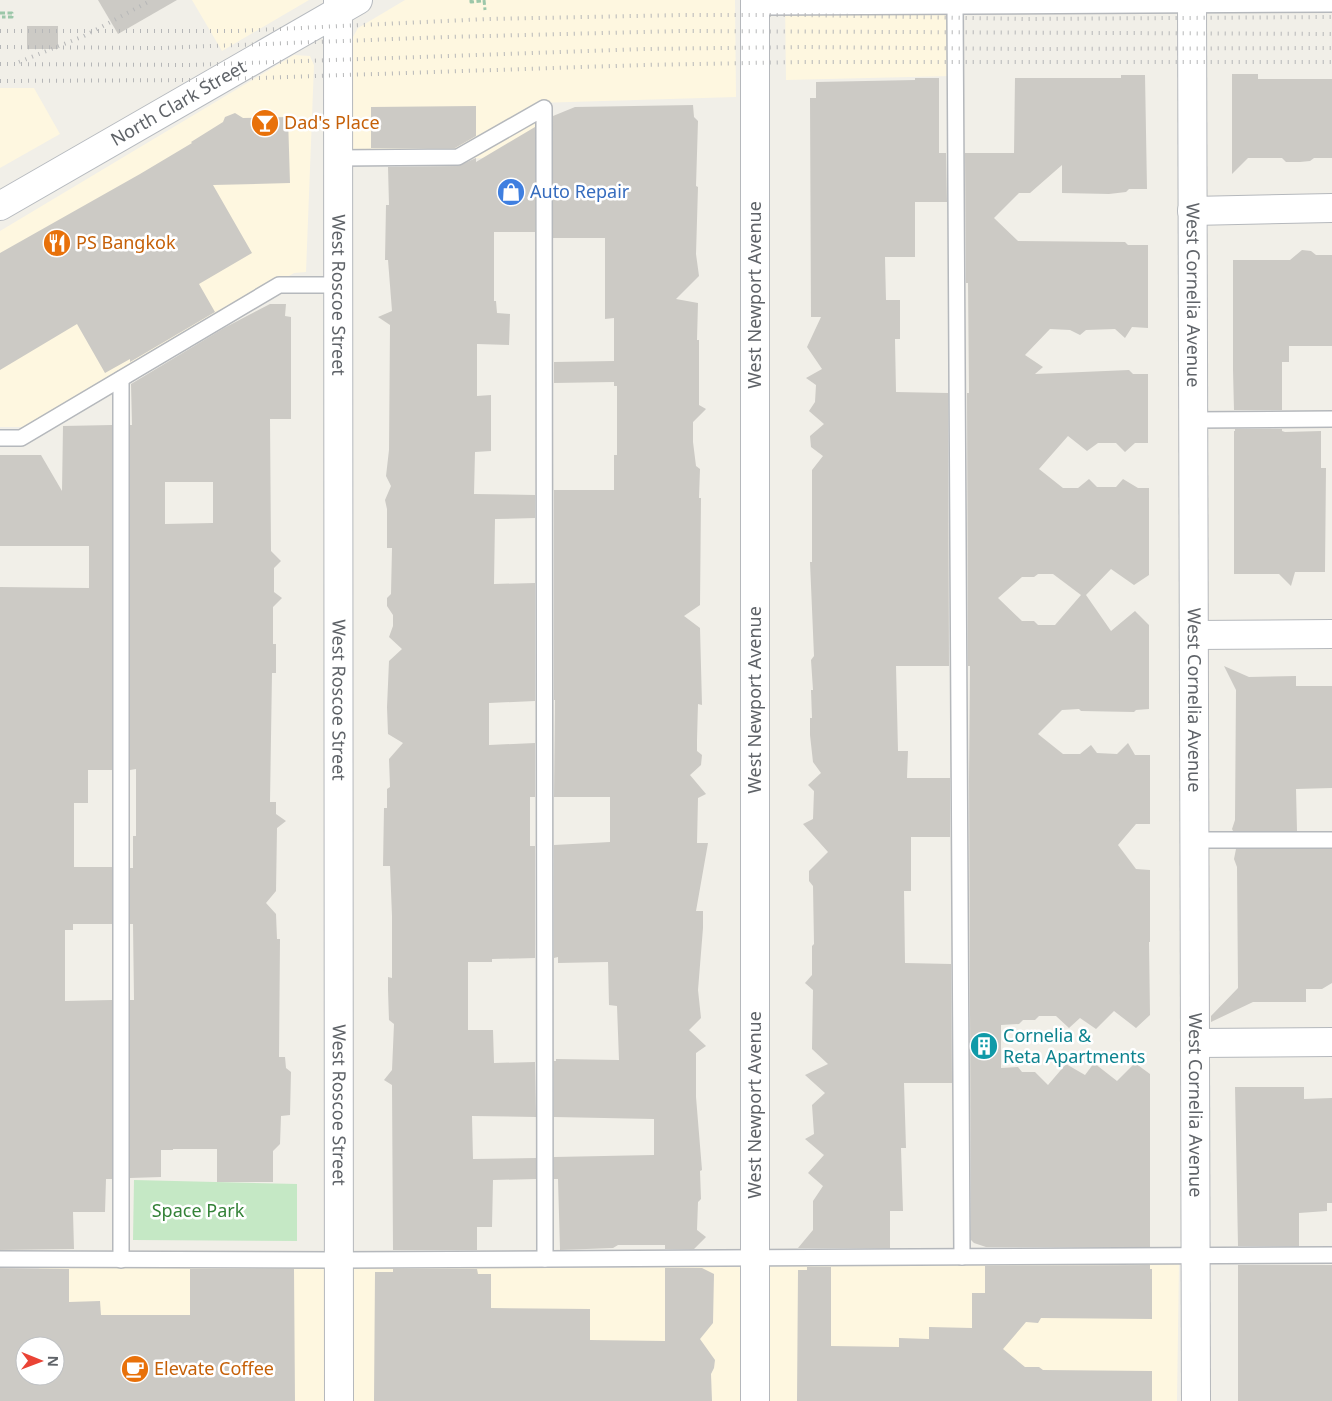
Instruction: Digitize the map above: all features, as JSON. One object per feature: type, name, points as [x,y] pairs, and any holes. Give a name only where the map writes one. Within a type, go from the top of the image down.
[{"type":"street","name":"West Cornelia Avenue","points":[[1192,2],[1196,1401]]},
{"type":"street","name":"West Roscoe Street","points":[[339,1401],[338,158],[344,4]]},
{"type":"street","name":"North Clark Street","points":[[0,206],[344,4]]},
{"type":"street","name":"West Newport Avenue","points":[[755,4],[755,1401]]},
{"type":"street","points":[[1192,210],[1332,208]]},
{"type":"street","points":[[1194,635],[1332,634]]},
{"type":"street","points":[[1194,1043],[1332,1042]]},
{"type":"lane","points":[[755,4],[955,6],[1192,2],[1332,4]]},
{"type":"lane","points":[[955,6],[962,1257]]},
{"type":"lane","points":[[338,158],[458,157],[544,108],[546,1259]]},
{"type":"lane","points":[[0,438],[21,438],[279,285],[338,285]]},
{"type":"lane","points":[[121,379],[121,1260]]},
{"type":"lane","points":[[1193,420],[1332,419]]},
{"type":"lane","points":[[1194,840],[1332,840]]},
{"type":"lane","points":[[0,1259],[339,1260],[1332,1255]]},
{"type":"path","points":[[471,0],[472,2],[483,0],[485,10]]},
{"type":"shaded area","points":[[192,0],[309,0],[222,51]]},
{"type":"shaded area","points":[[405,0],[735,0],[736,97],[537,103],[536,232],[486,232],[486,158],[351,162],[353,37],[358,28]]},
{"type":"shaded area","points":[[785,0],[952,0],[951,76],[786,80]]},
{"type":"shaded area","points":[[294,55],[310,56],[314,65],[306,272],[294,273],[35,427],[0,427],[0,231]]},
{"type":"shaded area","points":[[0,88],[34,88],[60,134],[0,168]]},
{"type":"shaded area","points":[[1179,1263],[1177,1401],[0,1401],[0,1338],[15,1338],[15,1386],[65,1386],[65,1336],[37,1336],[39,1266],[578,1268]]},
{"type":"green space","name":"Space Park","points":[[134,1180],[297,1184],[297,1241],[133,1240]]},
{"type":"building","points":[[98,0],[177,0],[118,34]]},
{"type":"building","points":[[27,26],[58,26],[58,49],[27,49]]},
{"type":"building","points":[[1232,74],[1258,74],[1258,79],[1332,79],[1332,158],[1314,158],[1310,161],[1286,162],[1282,158],[1248,158],[1232,174]]},
{"type":"building","points":[[1121,75],[1145,75],[1147,189],[1129,189],[1126,192],[1109,194],[1062,193],[1062,165],[1030,193],[1019,193],[994,218],[1018,241],[1125,242],[1128,245],[1148,245],[1148,328],[1132,327],[1125,338],[1115,329],[1086,330],[1080,335],[1070,330],[1050,329],[1025,355],[1043,367],[1035,374],[1129,370],[1133,374],[1148,374],[1148,443],[1135,443],[1125,452],[1116,443],[1098,443],[1087,451],[1068,436],[1039,469],[1063,488],[1078,488],[1089,479],[1097,487],[1116,487],[1123,479],[1138,488],[1149,488],[1149,575],[1134,585],[1111,569],[1086,595],[1111,631],[1135,611],[1149,625],[1149,709],[1136,710],[1134,712],[1062,710],[1038,734],[1063,754],[1080,754],[1091,745],[1097,753],[1117,754],[1128,743],[1135,755],[1150,755],[1150,824],[1136,824],[1118,845],[1136,869],[1150,870],[1150,1015],[1136,1028],[1114,1011],[1096,1029],[1080,1018],[1069,1028],[1056,1016],[1039,1016],[1035,1020],[1023,1020],[1019,1024],[1001,1025],[1001,1068],[1018,1067],[1022,1072],[1035,1072],[1048,1085],[1066,1064],[1085,1075],[1094,1063],[1117,1081],[1135,1063],[1150,1074],[1150,1247],[986,1247],[971,1240],[970,666],[968,666],[967,393],[969,393],[965,153],[1014,153],[1015,78],[1121,78]],"holes":[[[1053,574],[1081,595],[1055,625],[1038,625],[1034,621],[1022,621],[998,598],[1022,577]]]},
{"type":"building","points":[[915,78],[939,78],[939,153],[946,153],[947,202],[915,202],[915,257],[885,257],[886,300],[900,300],[900,339],[895,339],[896,392],[948,393],[949,666],[896,666],[898,751],[908,751],[907,778],[950,778],[950,837],[911,837],[911,891],[904,891],[905,963],[951,964],[952,1083],[904,1083],[906,1148],[901,1148],[903,1211],[890,1211],[890,1248],[798,1248],[813,1230],[813,1201],[823,1186],[808,1173],[824,1155],[805,1139],[814,1134],[812,1105],[825,1093],[805,1075],[828,1064],[812,1049],[813,990],[805,983],[812,975],[812,946],[814,944],[813,886],[809,881],[809,871],[828,852],[803,824],[813,819],[814,791],[808,785],[821,773],[813,762],[810,735],[810,718],[812,718],[811,690],[813,690],[811,660],[814,656],[810,562],[812,562],[812,470],[823,456],[811,447],[810,436],[824,424],[809,411],[815,402],[816,385],[806,378],[822,369],[807,347],[821,317],[811,317],[810,98],[816,98],[816,82],[915,80]]},
{"type":"building","points":[[693,105],[694,117],[698,121],[696,254],[699,276],[676,299],[698,303],[699,405],[706,409],[693,422],[696,466],[700,469],[700,605],[684,616],[700,628],[702,705],[698,704],[697,751],[702,755],[701,765],[690,775],[706,794],[698,798],[697,843],[708,843],[696,911],[703,911],[698,990],[701,1018],[689,1030],[706,1046],[696,1053],[696,1097],[702,1170],[700,1171],[701,1199],[698,1202],[697,1230],[706,1237],[694,1249],[665,1249],[665,1245],[618,1245],[613,1248],[560,1250],[558,1179],[554,1179],[554,1157],[654,1155],[654,1119],[554,1117],[554,1061],[556,1059],[619,1060],[617,1006],[609,1005],[608,962],[558,963],[558,957],[554,958],[554,845],[610,842],[610,797],[554,797],[554,490],[614,490],[614,455],[617,455],[617,386],[614,386],[614,382],[554,383],[554,362],[614,361],[614,318],[605,319],[605,238],[553,238],[553,116],[575,107]]},
{"type":"building","points":[[476,106],[476,136],[455,148],[371,148],[371,107]]},
{"type":"building","points":[[235,113],[243,118],[288,117],[290,183],[213,185],[252,253],[199,284],[215,312],[130,362],[130,359],[105,373],[77,324],[0,370],[0,253],[140,174],[192,143],[223,122],[225,117]]},
{"type":"building","points":[[535,127],[535,232],[494,232],[494,301],[496,301],[497,313],[510,314],[509,345],[477,344],[477,396],[491,395],[491,451],[475,452],[474,494],[535,495],[535,518],[495,519],[494,584],[535,583],[535,701],[489,703],[489,745],[535,743],[535,797],[530,797],[530,846],[535,846],[535,958],[492,959],[492,962],[468,962],[468,1030],[493,1030],[494,1063],[535,1062],[536,1117],[472,1116],[473,1159],[536,1158],[536,1179],[493,1180],[492,1227],[477,1227],[477,1250],[393,1250],[392,1085],[384,1080],[392,1070],[394,1024],[389,1020],[388,977],[392,978],[392,916],[390,866],[383,866],[384,808],[387,808],[387,789],[390,787],[389,759],[403,743],[388,734],[387,707],[389,661],[402,649],[389,637],[393,626],[393,615],[387,606],[387,598],[391,594],[392,548],[387,548],[387,509],[385,500],[391,486],[386,476],[389,450],[390,325],[378,317],[392,311],[388,260],[385,260],[386,205],[389,205],[388,167],[458,166],[476,158],[476,162]]},
{"type":"building","points":[[1302,250],[1311,251],[1316,255],[1332,255],[1332,346],[1289,346],[1289,362],[1282,362],[1282,410],[1234,410],[1233,260],[1290,260]]},
{"type":"building","points":[[270,304],[286,304],[285,316],[291,317],[291,419],[270,419],[271,551],[281,561],[274,568],[274,592],[282,598],[273,607],[273,644],[276,644],[276,673],[272,673],[270,802],[276,802],[276,814],[286,821],[277,828],[276,891],[266,903],[276,914],[277,939],[280,939],[279,1057],[285,1057],[286,1068],[291,1072],[290,1115],[281,1116],[280,1144],[273,1151],[273,1182],[217,1182],[217,1149],[161,1150],[161,1177],[130,1178],[130,1000],[134,1000],[133,924],[130,924],[130,868],[133,868],[133,836],[136,836],[136,769],[130,770],[131,384],[224,328]],"holes":[[[165,482],[213,482],[213,523],[165,524]]]},
{"type":"building","points":[[112,425],[112,770],[88,770],[88,803],[74,803],[74,867],[112,867],[112,924],[73,924],[73,930],[65,930],[65,1001],[112,1000],[112,1179],[106,1179],[105,1212],[73,1212],[74,1249],[0,1250],[0,587],[89,588],[89,546],[0,546],[0,455],[41,455],[62,491],[63,426]]},
{"type":"building","points":[[1235,429],[1282,429],[1285,432],[1321,431],[1321,468],[1326,468],[1325,572],[1295,572],[1291,586],[1279,574],[1234,574]]},
{"type":"building","points":[[1224,666],[1249,677],[1296,676],[1296,686],[1332,686],[1332,788],[1296,789],[1297,831],[1233,831],[1232,829],[1235,820],[1236,690]]},
{"type":"building","points":[[1236,849],[1332,849],[1332,983],[1322,989],[1306,989],[1306,1002],[1253,1002],[1211,1022],[1211,1016],[1238,988],[1237,867],[1234,859]]},
{"type":"building","points":[[1235,1087],[1304,1087],[1304,1099],[1332,1098],[1332,1203],[1327,1203],[1327,1211],[1299,1213],[1299,1246],[1238,1246]]},
{"type":"building","points":[[1150,1265],[1150,1269],[1152,1269],[1152,1319],[1041,1318],[1038,1323],[1026,1322],[1003,1349],[1025,1367],[1039,1367],[1043,1370],[1152,1371],[1152,1401],[797,1401],[798,1270],[807,1270],[807,1267],[831,1267],[831,1346],[899,1347],[899,1338],[929,1339],[929,1327],[972,1328],[972,1293],[985,1293],[985,1266]]},
{"type":"building","points":[[1238,1265],[1332,1265],[1332,1401],[1238,1401]]},
{"type":"building","points":[[0,1268],[69,1269],[69,1302],[100,1301],[101,1315],[190,1315],[190,1269],[294,1269],[295,1401],[0,1401]]},
{"type":"building","points":[[665,1268],[702,1268],[714,1274],[713,1323],[700,1339],[715,1360],[711,1374],[712,1401],[374,1401],[375,1272],[393,1272],[393,1269],[477,1269],[478,1274],[491,1274],[491,1308],[590,1309],[590,1340],[665,1341]]},
{"type":"railway","points":[[19,62],[84,36],[152,0]]},
{"type":"railway","points":[[0,31],[237,31],[487,19],[684,15],[1023,19],[1332,17]]},
{"type":"railway","points":[[0,47],[160,48],[447,37],[681,31],[1332,34]]},
{"type":"railway","points":[[0,64],[192,65],[643,49],[802,47],[1022,49],[1332,48]]},
{"type":"railway","points":[[0,81],[197,80],[643,65],[802,62],[1332,62]]},
{"type":"place","name":"Dad's Place","points":[[265,123]]},
{"type":"place","name":"Auto Repair","points":[[511,192]]},
{"type":"place","name":"PS Bangkok","points":[[57,243]]},
{"type":"place","name":"Cornelia & Reta Apartments","points":[[984,1046]]},
{"type":"place","name":"Elevate Coffee","points":[[135,1369]]}]
